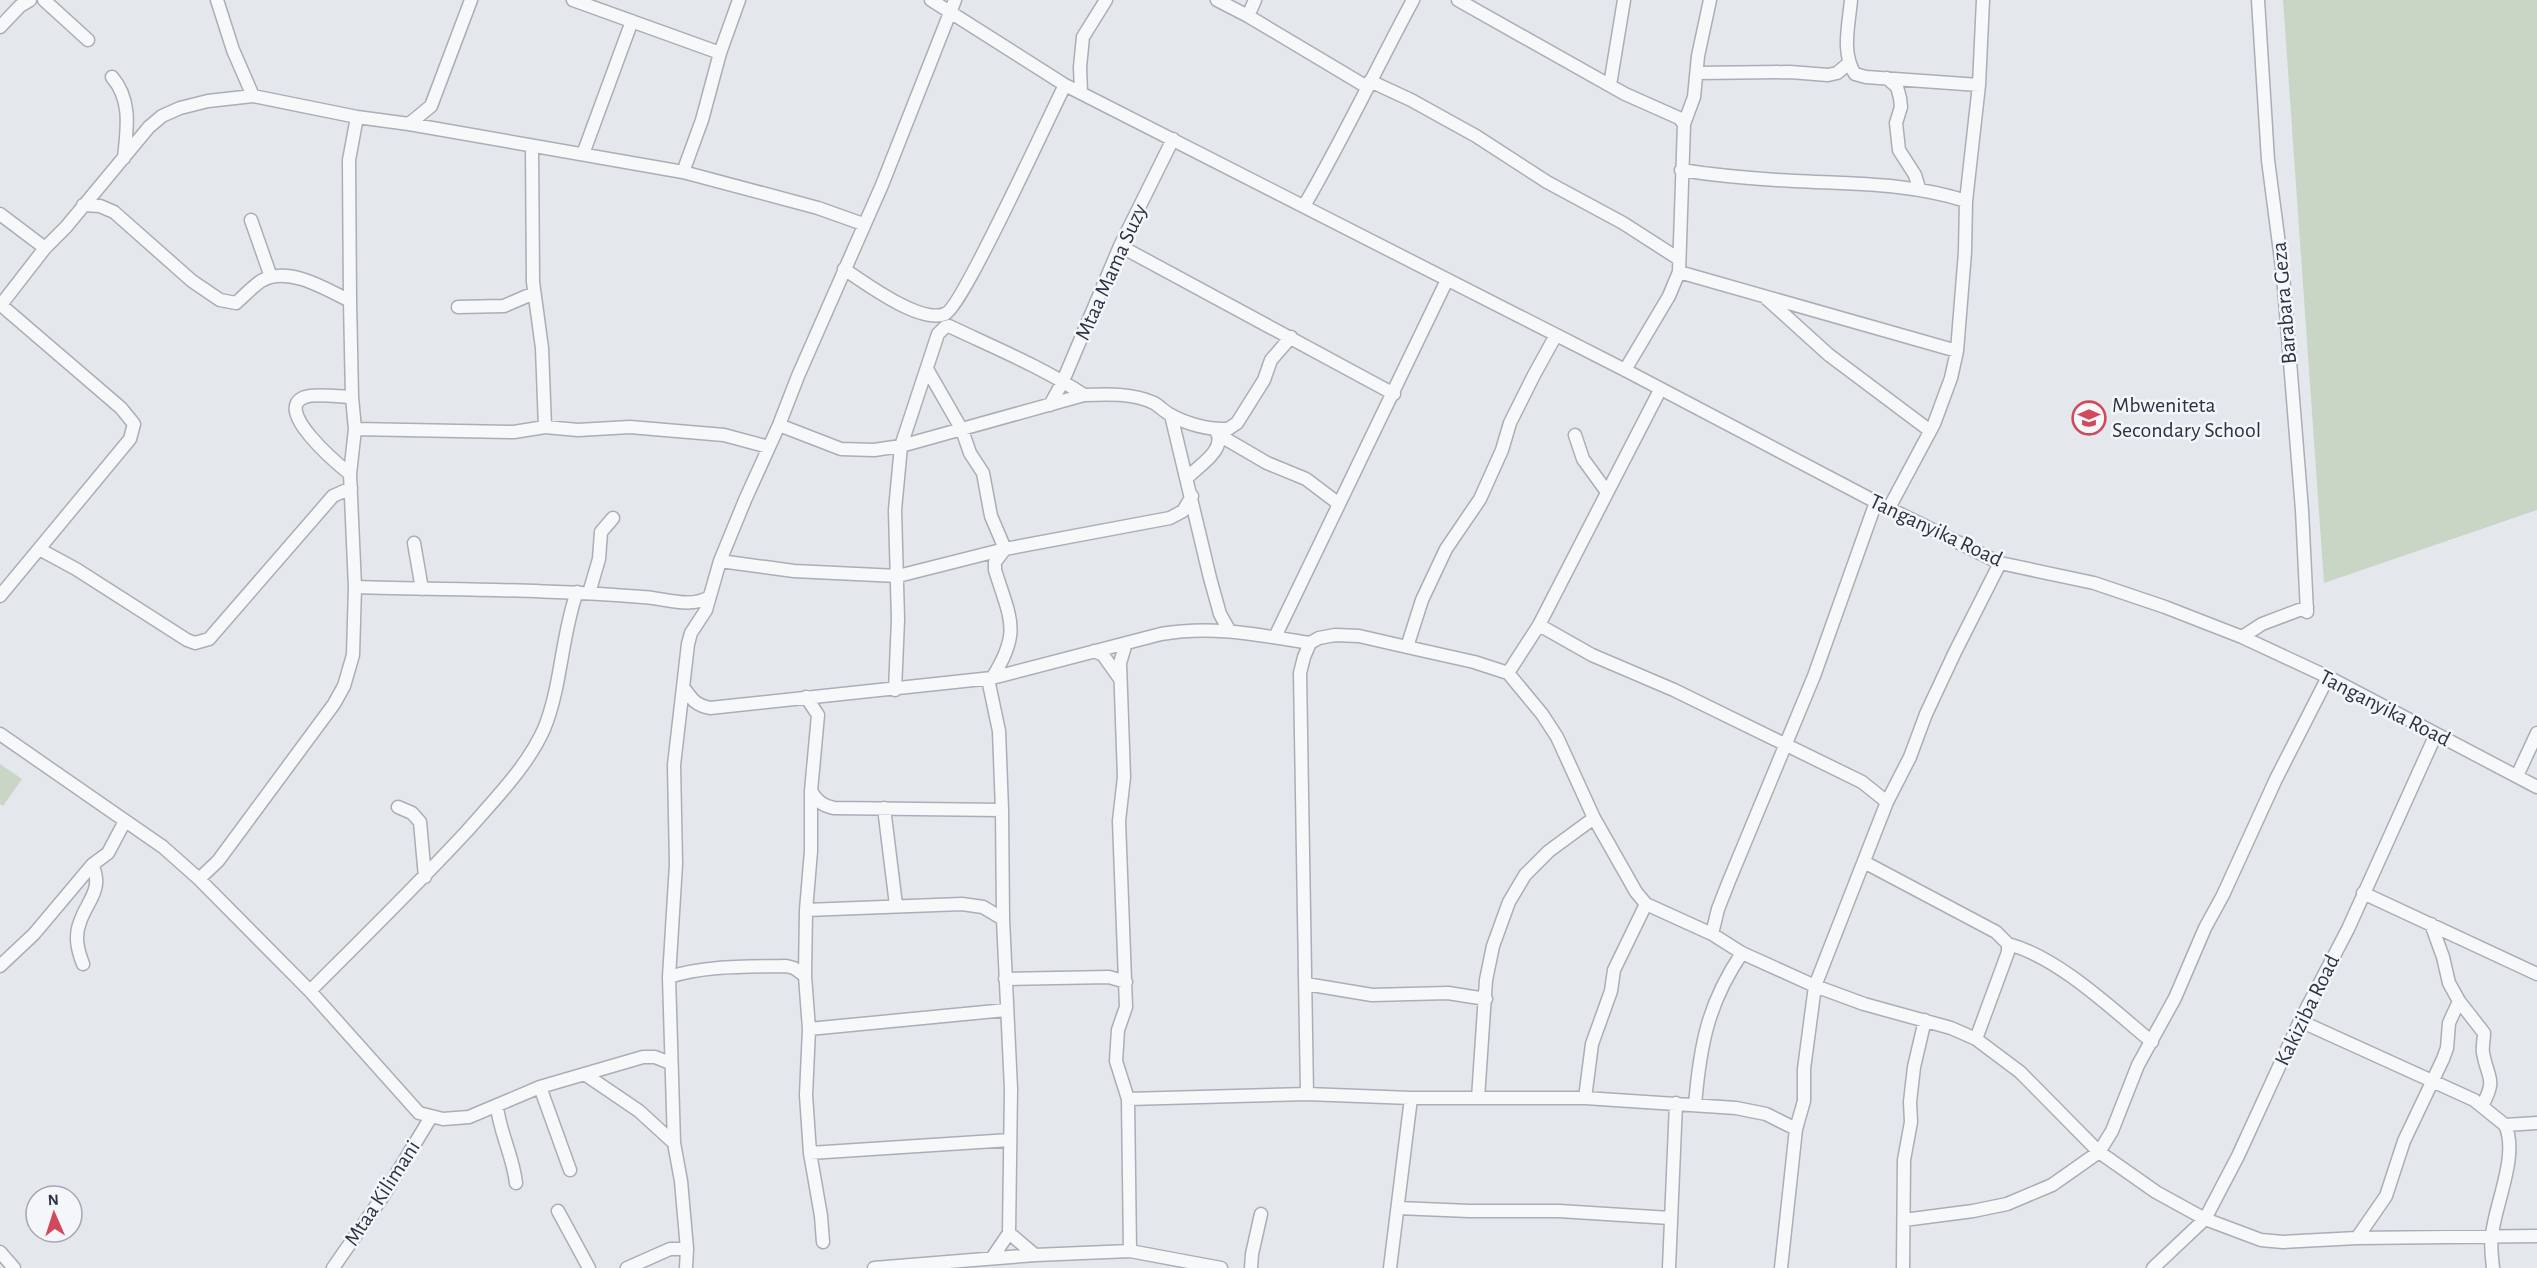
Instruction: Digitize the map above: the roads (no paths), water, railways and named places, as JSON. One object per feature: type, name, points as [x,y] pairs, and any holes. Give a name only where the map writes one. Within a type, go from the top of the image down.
[{"type":"street","points":[[44,0],[88,40]]},
{"type":"street","points":[[217,0],[233,50],[253,96]]},
{"type":"street","points":[[409,124],[431,106],[471,0]]},
{"type":"street","points":[[573,0],[720,53]]},
{"type":"street","points":[[684,172],[702,120],[720,53],[739,0]]},
{"type":"street","name":"Tanganyika Road","points":[[931,0],[952,6],[1065,85],[1625,370],[1876,502],[2000,563],[2094,583],[2242,636],[2328,677],[2537,787]]},
{"type":"street","points":[[1081,93],[1080,67],[1083,37],[1106,0]]},
{"type":"street","points":[[1217,0],[1368,84],[1411,100],[1476,136],[1547,182],[1623,223],[1679,259]]},
{"type":"street","points":[[1248,16],[1255,0]]},
{"type":"street","points":[[1304,206],[1340,145],[1368,84],[1413,0]]},
{"type":"street","points":[[1458,0],[1610,85],[1674,115],[1684,123]]},
{"type":"street","points":[[1610,85],[1624,0]]},
{"type":"street","points":[[1625,370],[1649,332],[1678,272],[1684,123],[1694,97],[1710,0]]},
{"type":"street","points":[[1851,0],[1847,50],[1848,64],[1855,74],[1978,85]]},
{"type":"street","points":[[1889,508],[1941,406],[1957,351],[1965,252],[1966,201],[1978,85],[1983,0]]},
{"type":"street","name":"Barabara Geza","points":[[2242,636],[2262,624],[2307,609],[2302,510],[2283,275],[2268,160],[2258,0]]},
{"type":"street","points":[[0,27],[21,2]]},
{"type":"street","points":[[686,1268],[687,1249],[681,1181],[674,1143],[669,977],[676,864],[674,765],[688,644],[706,609],[720,561],[863,224],[882,185],[952,6]]},
{"type":"street","points":[[583,154],[632,21]]},
{"type":"street","points":[[1697,73],[1790,72],[1828,75],[1837,73],[1848,64]]},
{"type":"street","points":[[112,77],[119,85],[126,101],[127,127],[124,158]]},
{"type":"street","points":[[1887,78],[1897,87],[1900,98],[1901,107],[1896,123],[1899,150],[1912,170],[1919,188]]},
{"type":"street","points":[[844,269],[885,296],[924,314],[935,316],[952,310],[973,274],[1065,85]]},
{"type":"street","points":[[0,596],[130,439],[134,423],[122,408],[0,305],[45,248],[66,227],[149,127],[162,116],[180,108],[208,101],[253,96],[357,117],[684,172],[818,208],[863,224]]},
{"type":"street","points":[[431,106],[441,130]]},
{"type":"street","points":[[200,879],[218,861],[334,704],[344,686],[353,655],[355,587],[350,474],[355,429],[352,397],[349,160],[357,117]]},
{"type":"street","name":"Mtaa Mama Suzy","points":[[1050,405],[1063,381],[1120,246],[1173,139]]},
{"type":"street","points":[[532,147],[534,293],[542,348],[545,427]]},
{"type":"street","points":[[1681,170],[1726,177],[1863,182],[1919,188],[1966,201]]},
{"type":"street","points":[[83,205],[100,206],[114,212],[192,281],[220,300],[236,303],[261,281],[271,277],[296,277],[312,281],[350,301]]},
{"type":"street","points":[[0,214],[45,248]]},
{"type":"street","points":[[251,220],[271,277]]},
{"type":"street","points":[[1120,246],[1394,394]]},
{"type":"street","points":[[1678,272],[1957,351]]},
{"type":"street","points":[[1275,638],[1447,280]]},
{"type":"street","points":[[458,307],[504,306],[534,293]]},
{"type":"street","points":[[1763,296],[1829,354],[1929,430]]},
{"type":"street","points":[[895,690],[898,576],[895,510],[901,446],[938,334],[949,326],[1063,381],[1084,395]]},
{"type":"street","points":[[1407,647],[1422,600],[1446,549],[1480,499],[1502,450],[1510,423],[1556,335]]},
{"type":"street","points":[[1217,432],[1237,423],[1261,387],[1271,360],[1291,337]]},
{"type":"street","points":[[927,369],[962,430],[970,453],[983,473],[991,516],[1005,549]]},
{"type":"street","points":[[1508,674],[1539,625],[1660,390]]},
{"type":"street","points":[[779,425],[841,449],[874,450],[901,446],[1084,395],[1108,394],[1138,398],[1154,404],[1171,415],[1217,432],[1267,463],[1306,480],[1339,504]]},
{"type":"street","points":[[350,474],[330,458],[308,435],[297,416],[296,408],[298,402],[306,396],[352,397]]},
{"type":"street","points":[[1171,415],[1220,614],[1229,630]]},
{"type":"street","points":[[355,429],[514,432],[545,427],[578,430],[630,427],[712,434],[770,447]]},
{"type":"street","points":[[1188,477],[1205,463],[1218,443],[1217,432]]},
{"type":"street","points":[[1575,435],[1583,459],[1607,492]]},
{"type":"street","points":[[39,549],[76,569],[187,640],[201,643],[209,639],[333,496],[351,488]]},
{"type":"street","points":[[720,561],[794,571],[898,576],[1005,549],[1170,518],[1183,511],[1192,496]]},
{"type":"street","points":[[1712,934],[1718,909],[1784,743],[1814,676],[1876,502]]},
{"type":"street","points":[[310,991],[425,876],[496,798],[533,750],[544,728],[562,669],[570,610],[583,592],[599,559],[601,532],[613,518]]},
{"type":"street","points":[[1170,518],[1186,522],[1200,532]]},
{"type":"street","points":[[414,543],[422,589]]},
{"type":"street","points":[[992,1258],[1009,1233],[1011,1089],[1003,919],[1002,810],[999,731],[990,679],[1005,657],[1011,633],[1010,618],[995,570],[996,562],[1005,549]]},
{"type":"street","points":[[1781,1268],[1796,1129],[1804,1101],[1804,1069],[1815,986],[1887,802],[1910,757],[1926,714],[1955,652],[2000,563]]},
{"type":"street","points":[[355,587],[583,592],[660,598],[689,604],[701,602],[709,597]]},
{"type":"street","points":[[689,604],[699,621]]},
{"type":"street","points":[[1539,625],[1592,655],[1674,690],[1862,782],[1887,802]]},
{"type":"street","points":[[684,688],[699,706],[710,708],[990,679],[1126,642],[1188,629],[1229,630],[1310,644]]},
{"type":"street","points":[[1307,1094],[1300,673],[1310,644],[1319,638],[1335,635],[1359,636],[1474,662],[1508,674],[1542,714],[1557,737],[1594,818],[1636,892],[1646,904],[1712,934],[1742,953],[1815,986],[1863,1004],[1925,1020],[1976,1039],[2020,1072],[2099,1152],[2156,1192],[2205,1220],[2261,1240],[2283,1242],[2357,1238],[2537,1236]]},
{"type":"street","points":[[1126,642],[1120,663],[1119,679],[1124,777],[1119,821],[1126,1007],[1118,1030],[1116,1061],[1128,1099],[1130,1251]]},
{"type":"street","points":[[1094,651],[1103,655],[1119,679]]},
{"type":"street","points":[[1904,1220],[1973,1211],[2016,1200],[2052,1185],[2099,1152],[2112,1131],[2138,1065],[2175,998],[2205,928],[2223,895],[2276,779],[2328,677]]},
{"type":"street","points":[[823,1242],[810,1153],[806,1095],[809,1029],[805,976],[812,791],[818,715],[827,695]]},
{"type":"street","points":[[806,697],[818,715]]},
{"type":"street","points":[[2517,776],[2537,733]]},
{"type":"street","points":[[0,734],[163,847],[200,879],[310,991],[419,1113],[443,1119],[469,1117],[540,1087],[643,1057],[655,1057],[670,1063]]},
{"type":"street","name":"Kakiziba Road","points":[[2153,1268],[2205,1220],[2238,1156],[2300,1021],[2348,928],[2436,734]]},
{"type":"street","points":[[812,791],[816,800],[824,806],[1002,810]]},
{"type":"street","points":[[398,807],[412,813],[420,822],[425,876]]},
{"type":"street","points":[[884,808],[896,905]]},
{"type":"street","points":[[1478,1098],[1486,980],[1493,946],[1509,902],[1525,875],[1549,851],[1594,818]]},
{"type":"street","points":[[0,966],[34,934],[92,865],[108,853],[124,822]]},
{"type":"street","points":[[1864,862],[1996,932],[2008,944],[2035,954],[2065,972],[2152,1042]]},
{"type":"street","points":[[84,964],[77,949],[78,932],[80,922],[97,890],[92,865]]},
{"type":"street","points":[[2363,893],[2537,974]]},
{"type":"street","points":[[806,910],[963,904],[983,907],[1003,919]]},
{"type":"street","points":[[1585,1098],[1592,1044],[1605,1010],[1614,970],[1646,904]]},
{"type":"street","points":[[2431,924],[2444,957],[2449,983],[2458,1001],[2484,1033],[2482,1050],[2491,1081],[2490,1090],[2482,1106]]},
{"type":"street","points":[[1976,1039],[2008,952],[2008,944]]},
{"type":"street","points":[[1695,1105],[1699,1054],[1709,1016],[1727,975],[1742,953]]},
{"type":"street","points":[[669,977],[714,968],[786,966],[794,968],[805,976]]},
{"type":"street","points":[[1005,979],[1109,977],[1126,982]]},
{"type":"street","points":[[1306,984],[1372,995],[1448,993],[1486,999]]},
{"type":"street","points":[[2357,1238],[2386,1196],[2404,1141],[2447,1048],[2449,1023],[2458,1001]]},
{"type":"street","points":[[809,1029],[1006,1010]]},
{"type":"street","points":[[1903,1268],[1903,1176],[1911,1122],[1911,1085],[1925,1020]]},
{"type":"street","points":[[2300,1021],[2432,1083],[2465,1096],[2482,1106],[2505,1125],[2509,1147],[2504,1184],[2492,1236],[2493,1268]]},
{"type":"street","points":[[586,1075],[639,1111],[674,1143]]},
{"type":"street","points":[[540,1087],[570,1170]]},
{"type":"street","points":[[1128,1099],[1307,1094],[1411,1098],[1585,1098],[1736,1107],[1766,1114],[1796,1129]]},
{"type":"street","points":[[1390,1268],[1411,1098]]},
{"type":"street","points":[[1669,1268],[1676,1103]]},
{"type":"street","points":[[497,1107],[514,1162],[516,1183]]},
{"type":"street","name":"Mtaa Kilimani","points":[[333,1268],[382,1196],[431,1117]]},
{"type":"street","points":[[2505,1125],[2537,1123]]},
{"type":"street","points":[[810,1153],[1010,1140]]},
{"type":"street","points":[[1398,1208],[1558,1211],[1670,1218]]},
{"type":"street","points":[[558,1212],[589,1268]]},
{"type":"street","points":[[1251,1268],[1261,1214]]},
{"type":"street","points":[[1009,1233],[1035,1255]]},
{"type":"street","points":[[627,1268],[670,1248],[687,1249]]},
{"type":"street","points":[[874,1268],[1035,1255],[1130,1251],[1221,1268]]},
{"type":"street","points":[[0,1252],[14,1268]]},
{"type":"street","points":[[1144,1254],[1144,1268]]},
{"type":"place","name":"Mbweniteta Secondary School","points":[[2089,418]]}]
